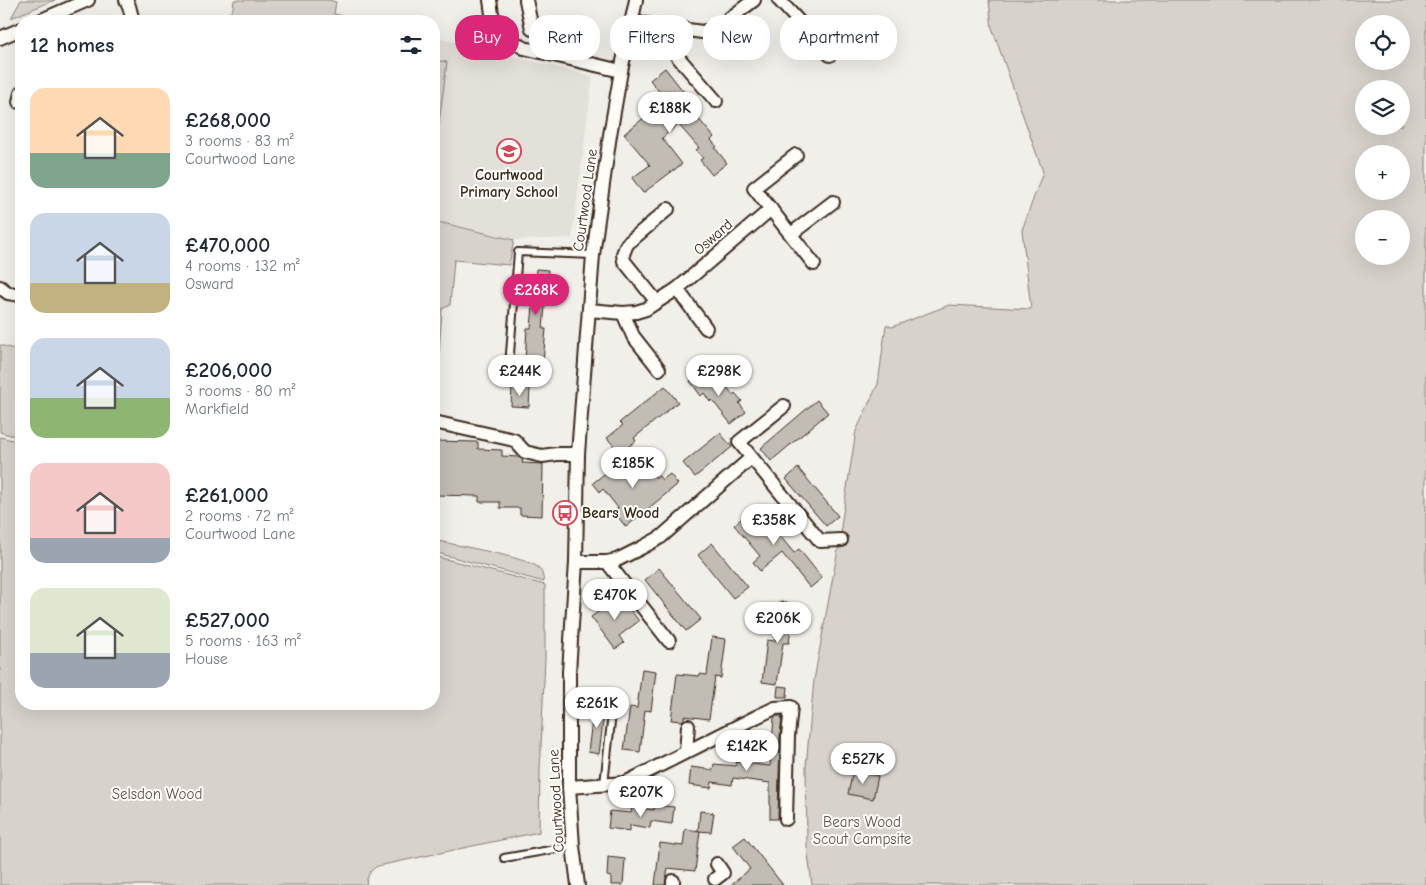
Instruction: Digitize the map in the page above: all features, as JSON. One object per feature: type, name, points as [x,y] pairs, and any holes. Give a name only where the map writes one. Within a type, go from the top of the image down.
[{"type":"street","points":[[53,15],[88,0]]},
{"type":"street","points":[[126,0],[131,15]]},
{"type":"street","points":[[490,0],[492,14],[499,32],[524,48],[621,71]]},
{"type":"street","points":[[526,0],[529,15]]},
{"type":"street","name":"Courtwood Lane","points":[[633,15],[636,0]]},
{"type":"street","points":[[780,0],[794,15]]},
{"type":"street","points":[[693,31],[702,32],[717,28],[746,2]]},
{"type":"street","points":[[0,38],[15,32]]},
{"type":"street","name":"Courtwood Lane","points":[[578,885],[569,787],[569,672],[576,562],[578,454],[593,255],[610,135],[623,60]]},
{"type":"street","points":[[680,60],[716,101]]},
{"type":"street","points":[[796,155],[754,188],[814,264]]},
{"type":"street","points":[[792,234],[833,202]]},
{"type":"street","points":[[657,302],[624,261],[623,254],[627,244],[668,209]]},
{"type":"street","name":"Osward","points":[[589,310],[623,313],[646,309],[677,290],[771,209]]},
{"type":"street","points":[[0,287],[8,293],[15,294]]},
{"type":"street","points":[[677,290],[706,328]]},
{"type":"street","points":[[623,313],[633,336],[659,369]]},
{"type":"street","points":[[784,406],[739,442],[820,541],[840,540]]},
{"type":"street","points":[[440,423],[514,440],[524,452],[542,456],[578,454]]},
{"type":"street","points":[[576,562],[607,562],[617,560],[661,537],[751,458]]},
{"type":"street","points":[[607,562],[669,641]]},
{"type":"street","points":[[569,787],[625,783],[775,708],[792,707],[788,736],[786,819]]},
{"type":"street","points":[[686,752],[688,726]]},
{"type":"street","points":[[714,883],[723,873],[717,864]]},
{"type":"lane","points":[[530,368],[509,366],[518,252],[593,255]]},
{"type":"lane","points":[[604,784],[612,713]]},
{"type":"lane","points":[[504,858],[573,846]]},
{"type":"shaded area","name":"Courtwood Primary School","points":[[440,38],[455,42],[455,60],[519,60],[519,58],[593,76],[572,238],[514,240],[440,222]]},
{"type":"green space","points":[[21,0],[55,0],[15,15],[11,18]]},
{"type":"green space","points":[[234,0],[329,0],[336,2],[334,14],[339,15],[221,15],[231,12]]},
{"type":"green space","name":"Bears Wood Scout Campsite","points":[[989,0],[1426,0],[1426,885],[812,885],[807,847],[806,766],[814,680],[838,549],[840,548],[841,526],[856,431],[878,384],[886,325],[892,327],[949,305],[1031,309],[1022,230],[1043,172],[992,28]]},
{"type":"green space","points":[[440,61],[447,62],[440,115]]},
{"type":"green space","points":[[440,222],[514,240],[509,265],[454,260],[450,305],[442,309],[440,340]]},
{"type":"green space","points":[[0,345],[15,349],[15,436],[0,432]]},
{"type":"green space","name":"Selsdon Wood","points":[[0,437],[15,441],[15,710],[440,710],[440,558],[545,585],[545,658],[539,832],[378,866],[369,874],[366,885],[0,885]]},
{"type":"green space","points":[[440,541],[506,556],[532,564],[540,569],[544,582],[440,554]]},
{"type":"building","points":[[665,68],[701,114],[697,117],[714,137],[711,140],[717,147],[715,148],[727,163],[712,175],[700,160],[703,158],[696,150],[699,148],[678,124],[662,138],[682,164],[643,193],[632,178],[650,165],[624,134],[666,100],[650,80]]},
{"type":"building","points":[[536,269],[548,270],[543,329],[546,329],[543,362],[525,361],[527,328],[531,328],[533,305],[524,305],[526,278],[535,278]]},
{"type":"building","points":[[705,370],[716,385],[719,382],[725,389],[727,387],[733,395],[735,393],[742,401],[739,403],[746,412],[731,424],[712,400],[710,402],[704,393],[701,396],[690,381]]},
{"type":"building","points":[[512,386],[530,388],[529,407],[511,406]]},
{"type":"building","points":[[665,386],[678,402],[634,438],[636,441],[620,453],[607,438],[623,425],[620,422]]},
{"type":"building","points":[[817,400],[828,413],[771,461],[761,448]]},
{"type":"building","points":[[720,433],[732,447],[695,477],[683,463]]},
{"type":"building","points":[[440,441],[478,442],[478,449],[502,450],[502,456],[518,457],[523,460],[522,463],[543,464],[542,516],[520,515],[520,508],[500,508],[500,502],[479,502],[479,496],[440,495]]},
{"type":"building","points":[[624,458],[633,470],[643,462],[656,478],[659,476],[662,480],[670,474],[678,484],[626,527],[614,512],[618,508],[603,489],[600,492],[593,483]]},
{"type":"building","points":[[798,468],[838,516],[826,526],[786,479]]},
{"type":"building","points":[[756,507],[794,553],[799,549],[822,578],[810,588],[782,553],[760,571],[753,562],[760,556],[734,525]]},
{"type":"building","points":[[712,543],[748,587],[733,598],[698,555]]},
{"type":"building","points":[[659,568],[701,619],[686,631],[645,580]]},
{"type":"building","points":[[619,595],[639,621],[619,636],[624,643],[615,649],[591,617]]},
{"type":"building","points":[[780,602],[794,604],[789,643],[783,643],[777,684],[762,682],[767,640],[775,641]]},
{"type":"building","points":[[712,637],[726,639],[721,678],[715,677],[709,719],[684,716],[682,721],[671,720],[677,674],[707,675]]},
{"type":"building","points":[[642,669],[656,671],[651,711],[645,710],[640,752],[624,750],[630,707],[637,708]]},
{"type":"building","points":[[778,686],[788,687],[787,697],[777,697]]},
{"type":"building","points":[[594,705],[605,706],[599,754],[588,752]]},
{"type":"building","points":[[782,716],[778,819],[770,819],[770,783],[733,778],[732,785],[712,782],[711,788],[689,785],[691,767],[713,770],[714,764],[736,766],[736,762],[770,766],[774,718]]},
{"type":"building","points":[[853,771],[878,776],[873,799],[848,794]]},
{"type":"building","points":[[654,805],[674,807],[672,824],[651,821],[650,828],[630,825],[630,831],[608,828],[610,811],[631,813],[632,807],[654,810]]},
{"type":"building","points":[[700,811],[714,813],[711,832],[698,831]]},
{"type":"building","points":[[685,829],[700,831],[695,871],[668,868],[665,885],[655,885],[660,843],[683,846]]},
{"type":"building","points":[[745,837],[783,885],[731,885],[750,869],[733,846]]},
{"type":"building","points":[[608,857],[625,859],[623,885],[611,885],[611,877],[607,876]]},
{"type":"place","name":"Courtwood Primary School","points":[[509,151]]},
{"type":"place","name":"Bears Wood","points":[[565,513]]}]
